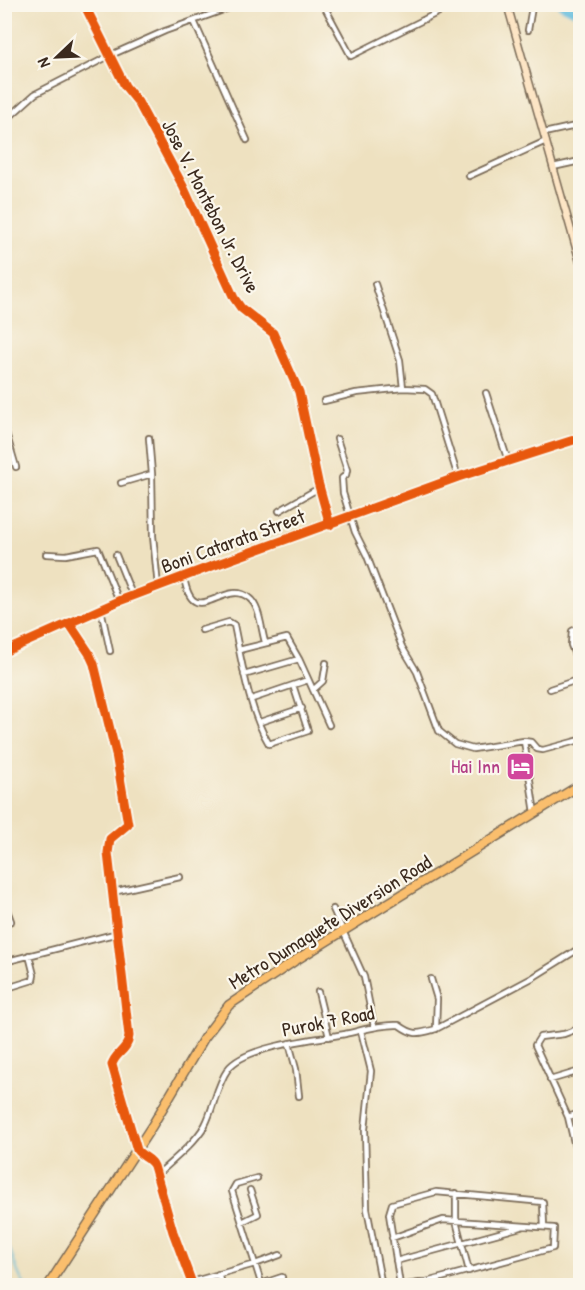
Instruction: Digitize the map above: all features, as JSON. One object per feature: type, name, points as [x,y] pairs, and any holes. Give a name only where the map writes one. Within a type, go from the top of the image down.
[{"type":"highway","name":"Metro Dumaguete Diversion Road","points":[[48,1286],[137,1150],[204,1038],[230,1005],[271,976],[580,785]]},
{"type":"street","name":"Jose V. Montebon Jr. Drive","points":[[84,4],[111,55],[124,86],[138,102],[183,186],[234,298],[241,308],[273,333],[299,392],[319,488],[330,525]]},
{"type":"street","points":[[4,122],[35,94],[111,55],[240,4]]},
{"type":"street","points":[[322,4],[351,56],[455,4]]},
{"type":"street","points":[[507,4],[553,167],[578,241],[580,262]]},
{"type":"street","points":[[520,4],[533,6],[528,30]]},
{"type":"street","points":[[194,21],[247,140]]},
{"type":"street","points":[[544,134],[580,125]]},
{"type":"street","points":[[469,176],[546,141]]},
{"type":"street","points":[[553,167],[580,161]]},
{"type":"street","points":[[375,284],[400,360],[403,388]]},
{"type":"street","points":[[324,401],[356,393],[403,388],[425,389],[432,394],[458,477]]},
{"type":"street","points":[[486,393],[508,461]]},
{"type":"street","points":[[4,426],[16,467]]},
{"type":"street","points":[[149,438],[153,536],[158,587]]},
{"type":"street","name":"Boni Catarata Street","points":[[4,652],[119,601],[458,477],[580,438]]},
{"type":"street","points":[[337,440],[347,470],[342,483],[355,532],[367,556],[402,647],[417,672],[439,731],[455,744],[473,749],[524,741],[531,742],[537,749],[543,750],[580,740]]},
{"type":"street","points":[[121,483],[152,474]]},
{"type":"street","points":[[279,512],[319,488]]},
{"type":"street","points":[[46,554],[66,555],[98,549],[119,601]]},
{"type":"street","points":[[116,555],[133,597]]},
{"type":"street","points":[[183,578],[186,592],[190,599],[197,603],[241,593],[250,598],[255,606],[264,642]]},
{"type":"street","points":[[101,609],[110,651]]},
{"type":"street","points":[[69,623],[94,664],[116,754],[128,824],[110,839],[108,853],[129,1036],[127,1047],[115,1058],[112,1065],[137,1150],[153,1163],[173,1232],[192,1284],[280,1254]]},
{"type":"street","points":[[202,630],[232,623],[244,675],[269,744],[306,732],[308,729],[293,685]]},
{"type":"street","points":[[550,689],[574,681],[578,674],[579,665],[571,645],[572,631],[580,627]]},
{"type":"street","points":[[239,650],[287,638],[329,724]]},
{"type":"street","points":[[244,675],[299,659]]},
{"type":"street","points":[[313,690],[323,681],[326,663]]},
{"type":"street","points":[[252,699],[308,680]]},
{"type":"street","points":[[260,723],[302,708]]},
{"type":"street","points":[[524,741],[535,813]]},
{"type":"street","points":[[113,892],[180,877]]},
{"type":"street","points":[[4,902],[11,921],[4,924]]},
{"type":"street","points":[[333,909],[364,977],[374,1027]]},
{"type":"street","points":[[4,962],[118,933]]},
{"type":"street","name":"Purok 7 Road","points":[[157,1175],[199,1134],[205,1125],[228,1068],[238,1059],[289,1043],[374,1027],[399,1024],[410,1033],[419,1034],[436,1029],[532,978],[580,948]]},
{"type":"street","points":[[4,989],[33,980],[34,975],[28,955]]},
{"type":"street","points":[[432,979],[437,999],[436,1029]]},
{"type":"street","points":[[318,992],[329,1037]]},
{"type":"street","points":[[580,1028],[564,1034],[540,1037],[537,1040],[536,1051],[568,1117],[580,1168]]},
{"type":"street","points":[[361,1031],[371,1071],[365,1129],[367,1209],[382,1286]]},
{"type":"street","points":[[289,1043],[296,1068],[298,1096]]},
{"type":"street","points":[[550,1080],[580,1071]]},
{"type":"street","points":[[568,1117],[580,1113]]},
{"type":"street","points":[[257,1178],[236,1184],[232,1191],[261,1285],[282,1276]]},
{"type":"street","points":[[242,1222],[258,1214],[250,1190]]},
{"type":"street","points":[[392,1238],[443,1220],[554,1228],[553,1248],[427,1284],[400,1285],[392,1238],[389,1214],[392,1204],[436,1192],[543,1202],[544,1227]]},
{"type":"street","points":[[456,1193],[456,1221],[469,1271]]},
{"type":"street","points":[[396,1261],[524,1226]]},
{"type":"street","points":[[218,1274],[222,1286]]},
{"type":"waterway","points":[[562,4],[580,13]]},
{"type":"waterway","points":[[4,1239],[26,1286]]},
{"type":"cycle path","points":[[84,4],[125,86],[138,102],[183,186],[234,298],[241,308],[273,333],[299,392],[318,482],[330,525]]},
{"type":"cycle path","points":[[4,652],[119,601],[204,569],[458,477],[580,438]]},
{"type":"cycle path","points":[[69,623],[94,664],[116,754],[128,824],[110,839],[108,853],[129,1036],[126,1045],[112,1065],[137,1150],[154,1166],[173,1232],[193,1286]]},
{"type":"place","name":"Hai Inn","points":[[521,766]]}]
